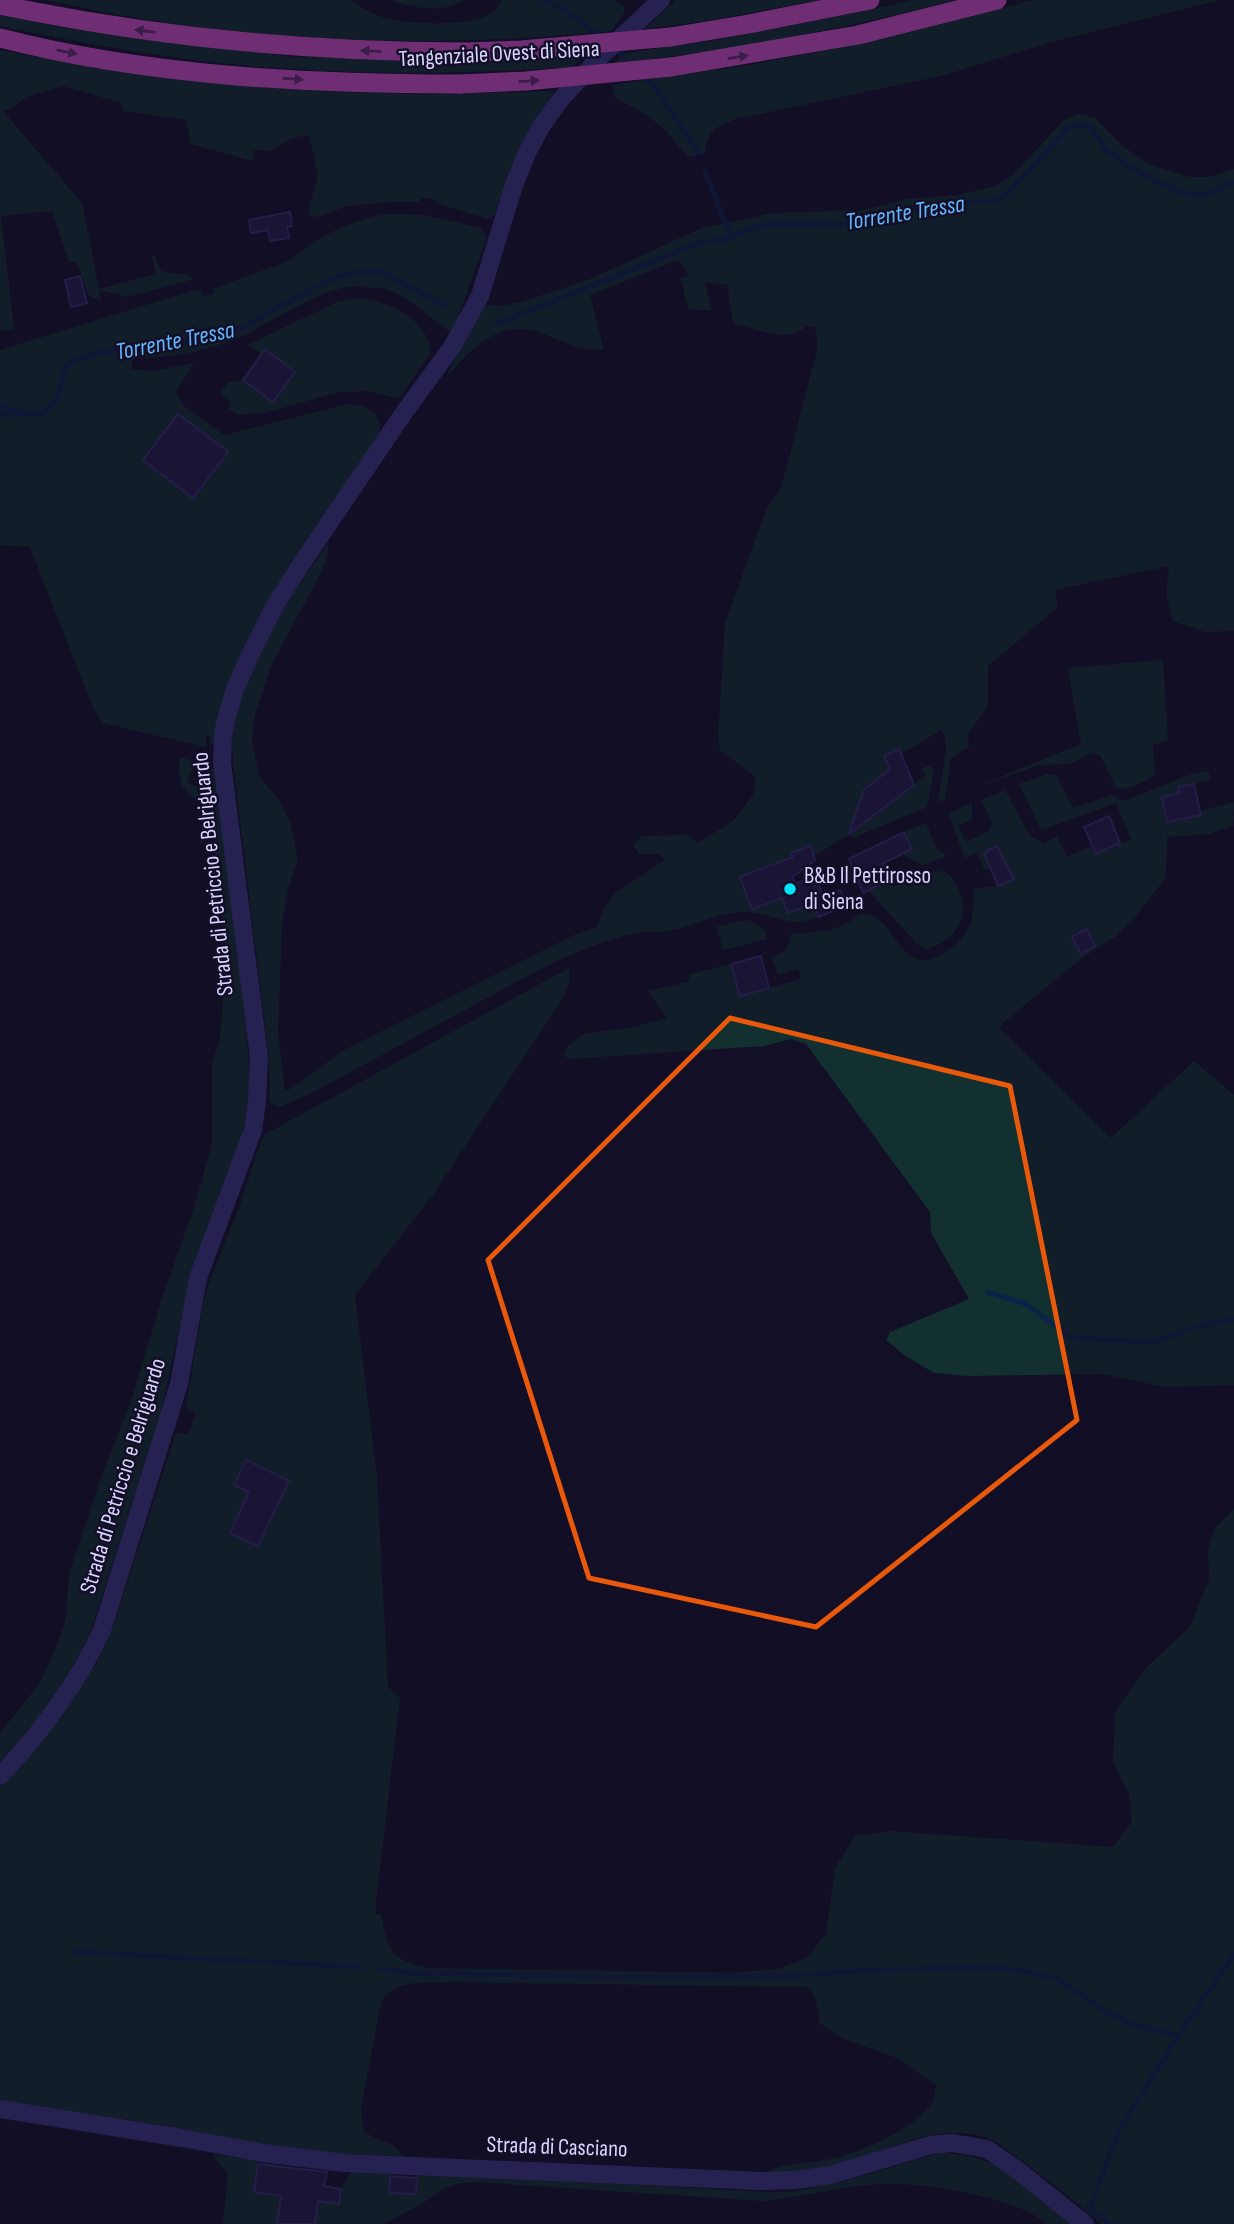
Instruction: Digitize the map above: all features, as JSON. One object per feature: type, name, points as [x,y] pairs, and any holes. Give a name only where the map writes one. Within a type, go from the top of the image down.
[{"type":"highway","name":"Tangenziale Ovest di Siena","points":[[0,5],[105,26],[162,34],[330,49],[464,52],[521,50],[671,37],[870,0]]},
{"type":"highway","name":"Tangenziale Ovest di Siena","points":[[0,38],[91,57],[164,68],[373,84],[460,84],[537,80],[671,67],[858,36],[997,0]]},
{"type":"street","name":"Strada di Petriccio e Belriguardo","points":[[0,1776],[26,1748],[59,1704],[88,1660],[102,1630],[179,1384],[198,1278],[253,1130],[258,1057],[222,762],[223,733],[234,689],[276,604],[403,414],[452,347],[480,296],[514,185],[542,125],[561,99],[599,58],[661,0]]},
{"type":"street","name":"Strada di Casciano","points":[[0,2109],[263,2153],[344,2163],[761,2181],[830,2175],[931,2145],[953,2143],[987,2149],[1085,2224]]},
{"type":"highlighted area","points":[[730,1018],[1010,1086],[1077,1420],[816,1627],[589,1578],[488,1260]]},
{"type":"green space","points":[[47,0],[351,0],[385,18],[424,23],[456,23],[483,18],[493,12],[502,0],[613,0],[624,6],[624,13],[611,31],[540,37],[398,41],[257,33],[186,25]]},
{"type":"green space","points":[[391,0],[464,0],[437,8],[418,7]]},
{"type":"green space","points":[[676,0],[819,0],[712,20],[645,29]]},
{"type":"green space","points":[[912,0],[955,0],[785,38],[614,64],[625,53],[712,41]]},
{"type":"green space","points":[[1034,0],[1219,0],[1048,43],[941,76],[736,119],[713,130],[705,153],[690,157],[657,123],[615,98],[612,85],[754,64],[869,42]]},
{"type":"green space","points":[[0,14],[58,27],[295,57],[463,60],[583,56],[572,67],[468,72],[399,73],[258,67],[147,53],[0,26]]},
{"type":"green space","points":[[0,50],[141,74],[284,89],[423,94],[554,91],[520,150],[494,215],[488,219],[436,203],[434,199],[422,198],[418,202],[361,204],[311,217],[308,212],[318,175],[309,135],[289,140],[271,151],[254,150],[253,161],[191,144],[186,120],[124,111],[122,103],[63,86],[26,97],[3,111],[82,203],[99,289],[156,274],[152,256],[155,256],[161,271],[184,274],[194,279],[127,297],[99,290],[101,301],[88,295],[77,262],[69,262],[52,211],[1,216],[14,329],[0,331]]},
{"type":"green space","points":[[1077,114],[1094,117],[1124,147],[1150,165],[1189,177],[1210,177],[1234,169],[1234,631],[1206,632],[1173,621],[1166,595],[1169,566],[1055,590],[1058,607],[988,666],[988,706],[968,734],[969,747],[951,758],[945,799],[938,802],[946,751],[945,734],[941,730],[901,754],[898,749],[884,756],[888,771],[864,790],[854,819],[860,825],[926,775],[921,769],[930,765],[934,772],[927,807],[855,837],[848,835],[814,856],[811,846],[791,853],[799,874],[784,880],[740,878],[752,909],[782,898],[814,903],[819,917],[792,922],[757,913],[735,913],[673,930],[639,932],[609,940],[531,974],[310,1094],[279,1107],[270,1102],[269,1058],[232,733],[245,684],[256,659],[284,608],[329,542],[326,561],[271,666],[254,718],[252,743],[259,776],[278,799],[290,821],[298,860],[288,889],[282,924],[278,1032],[285,1091],[344,1050],[574,935],[597,927],[604,908],[615,893],[665,860],[660,854],[639,854],[633,845],[642,836],[686,835],[698,843],[733,821],[753,795],[756,777],[720,750],[718,737],[725,623],[767,508],[781,488],[818,347],[815,327],[806,326],[792,334],[783,335],[738,325],[733,322],[729,285],[705,282],[712,310],[689,310],[680,278],[690,276],[678,260],[590,295],[604,350],[582,348],[530,330],[516,329],[490,337],[468,354],[446,377],[483,305],[502,306],[521,302],[588,280],[702,228],[773,213],[863,210],[908,199],[958,195],[995,186],[1013,175],[1063,121]]},
{"type":"green space","points":[[386,214],[425,215],[480,228],[487,237],[452,333],[396,293],[382,288],[355,286],[312,299],[225,343],[186,353],[133,358],[131,369],[153,371],[194,363],[176,392],[185,407],[224,435],[348,404],[368,408],[376,415],[379,435],[296,557],[210,747],[210,736],[206,736],[206,747],[102,723],[93,708],[30,547],[0,545],[0,350],[198,289],[201,289],[203,297],[214,293],[213,289],[286,262],[322,237],[342,227]]},
{"type":"green space","points":[[354,298],[379,302],[403,313],[422,329],[428,340],[431,352],[401,396],[396,398],[368,391],[339,392],[264,413],[238,415],[228,408],[231,402],[220,393],[228,382],[243,380],[273,402],[295,372],[266,350],[261,354],[248,345],[337,302]]},
{"type":"green space","points":[[1163,660],[1168,740],[1153,745],[1155,775],[1131,787],[1116,788],[1100,755],[1093,752],[1070,764],[1039,765],[973,788],[1081,744],[1068,668]]},
{"type":"green space","points":[[180,757],[197,762],[198,765],[194,764],[187,783],[201,788],[208,769],[210,767],[215,770],[227,842],[249,1061],[249,1099],[242,1137],[191,1275],[160,1416],[92,1628],[74,1664],[52,1698],[0,1762],[0,1733],[40,1683],[66,1619],[69,1574],[103,1472],[130,1404],[162,1298],[194,1208],[212,1143],[212,1062],[220,1041],[226,956],[215,852],[218,835],[212,814],[182,787]]},
{"type":"green space","points":[[1203,771],[1209,773],[1208,781],[1179,787],[1180,793],[1162,797],[1167,822],[1200,815],[1200,811],[1234,802],[1233,826],[1208,834],[1167,837],[1166,877],[1133,920],[998,1027],[1111,1138],[1194,1061],[1234,1095],[1234,1385],[1165,1387],[1103,1374],[968,1376],[934,1373],[904,1355],[886,1340],[890,1332],[969,1299],[931,1233],[930,1212],[806,1044],[791,1039],[764,1046],[568,1059],[564,1054],[568,1046],[584,1034],[634,1027],[667,1018],[648,991],[688,982],[690,974],[731,964],[740,996],[801,979],[798,969],[778,975],[772,957],[786,949],[791,934],[838,927],[860,914],[878,919],[911,956],[922,960],[936,957],[960,940],[969,927],[974,906],[973,889],[998,886],[1014,879],[1007,863],[985,870],[977,853],[965,858],[948,813],[972,803],[972,820],[958,826],[966,842],[990,830],[992,822],[981,800],[1005,790],[1032,837],[1044,843],[1057,837],[1067,857],[1092,846],[1096,854],[1131,839],[1116,803],[1041,830],[1019,784],[1047,774],[1057,776],[1073,808],[1112,795],[1122,801]]},
{"type":"green space","points":[[926,823],[937,849],[947,856],[923,865],[902,854],[912,849],[904,832]]},
{"type":"green space","points":[[941,871],[949,875],[957,886],[963,907],[962,917],[959,925],[946,940],[926,949],[917,944],[868,890],[884,882],[895,886],[925,873]]},
{"type":"green space","points":[[749,920],[764,930],[767,939],[723,950],[717,927]]},
{"type":"green space","points":[[569,968],[569,982],[563,998],[432,1196],[355,1295],[377,1478],[388,1687],[400,1698],[376,1902],[376,1914],[381,1915],[389,1946],[406,1961],[428,1968],[729,1973],[778,1969],[806,1958],[826,1934],[835,1868],[855,1836],[889,1831],[1113,1847],[1132,1822],[1129,1795],[1113,1762],[1115,1712],[1146,1668],[1190,1627],[1209,1579],[1208,1550],[1215,1528],[1234,1509],[1234,2224],[1101,2224],[1063,2191],[1003,2147],[987,2138],[962,2133],[924,2137],[824,2169],[768,2173],[780,2167],[826,2160],[868,2147],[911,2124],[931,2105],[934,2098],[936,2085],[897,2058],[842,2038],[820,2023],[815,1997],[807,1987],[447,1982],[411,1984],[394,1989],[381,2002],[361,2109],[364,2131],[391,2144],[404,2156],[341,2154],[262,2145],[168,2126],[0,2100],[0,1788],[28,1757],[97,1663],[113,1627],[176,1433],[188,1434],[196,1414],[186,1406],[204,1300],[264,1135]]},
{"type":"green space","points":[[940,2153],[977,2158],[1000,2168],[1022,2182],[1073,2224],[1046,2224],[1028,2212],[1006,2203],[975,2194],[921,2186],[866,2185],[763,2201],[475,2182],[445,2188],[384,2224],[223,2224],[228,2174],[214,2154],[259,2161],[254,2192],[339,2204],[341,2189],[353,2168],[391,2170],[390,2193],[416,2194],[417,2172],[791,2192],[841,2182]]},
{"type":"building","points":[[290,212],[292,226],[287,227],[289,238],[270,241],[268,230],[251,233],[249,220]]},
{"type":"building","points":[[80,276],[87,303],[71,307],[65,280]]},
{"type":"building","points":[[265,349],[295,372],[273,402],[243,380]]},
{"type":"building","points":[[178,414],[228,452],[193,498],[143,460]]},
{"type":"building","points":[[899,749],[914,785],[849,834],[864,790],[890,769],[884,756]]},
{"type":"building","points":[[1194,784],[1201,815],[1167,822],[1162,797],[1180,793],[1178,787]]},
{"type":"building","points":[[1109,816],[1120,843],[1096,854],[1084,827]]},
{"type":"building","points":[[904,832],[912,849],[882,864],[889,880],[863,893],[849,859]]},
{"type":"building","points":[[811,846],[815,860],[792,877],[796,884],[815,875],[823,896],[840,890],[847,905],[819,917],[814,903],[788,913],[782,898],[752,909],[740,877],[793,857],[791,853]]},
{"type":"building","points":[[997,846],[1014,879],[998,886],[984,853]]},
{"type":"building","points":[[1087,929],[1095,946],[1081,954],[1072,937]]},
{"type":"building","points":[[761,956],[769,988],[740,996],[731,964]]},
{"type":"building","points":[[246,1460],[289,1481],[258,1546],[230,1533],[249,1492],[234,1485]]},
{"type":"building","points":[[258,2164],[327,2172],[324,2186],[341,2189],[339,2204],[318,2201],[315,2224],[277,2224],[281,2196],[254,2192]]},
{"type":"building","points":[[390,2176],[417,2178],[416,2194],[389,2193]]},
{"type":"waterway","points":[[542,0],[560,7],[601,37]]},
{"type":"waterway","points":[[614,48],[632,65]]},
{"type":"waterway","points":[[642,75],[655,87],[699,153]]},
{"type":"waterway","name":"Torrente Tressa","points":[[496,324],[699,243],[731,238],[748,229],[770,224],[868,223],[908,209],[956,202],[994,201],[1008,193],[1068,128],[1079,124],[1090,127],[1106,149],[1125,164],[1167,186],[1193,195],[1204,195],[1234,182]]},
{"type":"waterway","points":[[705,171],[731,238]]},
{"type":"waterway","name":"Torrente Tressa","points":[[0,405],[23,413],[41,414],[55,403],[65,369],[72,361],[97,353],[196,341],[240,329],[315,287],[357,272],[382,271],[445,306]]},
{"type":"waterway","points":[[0,415],[21,413]]},
{"type":"waterway","points":[[988,1292],[1026,1304],[1072,1338],[1155,1342],[1194,1327],[1234,1319]]},
{"type":"waterway","points":[[75,1952],[362,1967]]},
{"type":"waterway","points":[[1085,2221],[1119,2130],[1234,1954]]},
{"type":"waterway","points":[[381,1969],[412,1973],[612,1977],[782,1976],[986,1967],[1058,1979],[1109,2014],[1137,2026],[1178,2036]]},
{"type":"waterway","points":[[1090,2207],[1109,2224]]},
{"type":"place","name":"B&B Il Pettirosso di Siena","points":[[790,889]]}]
